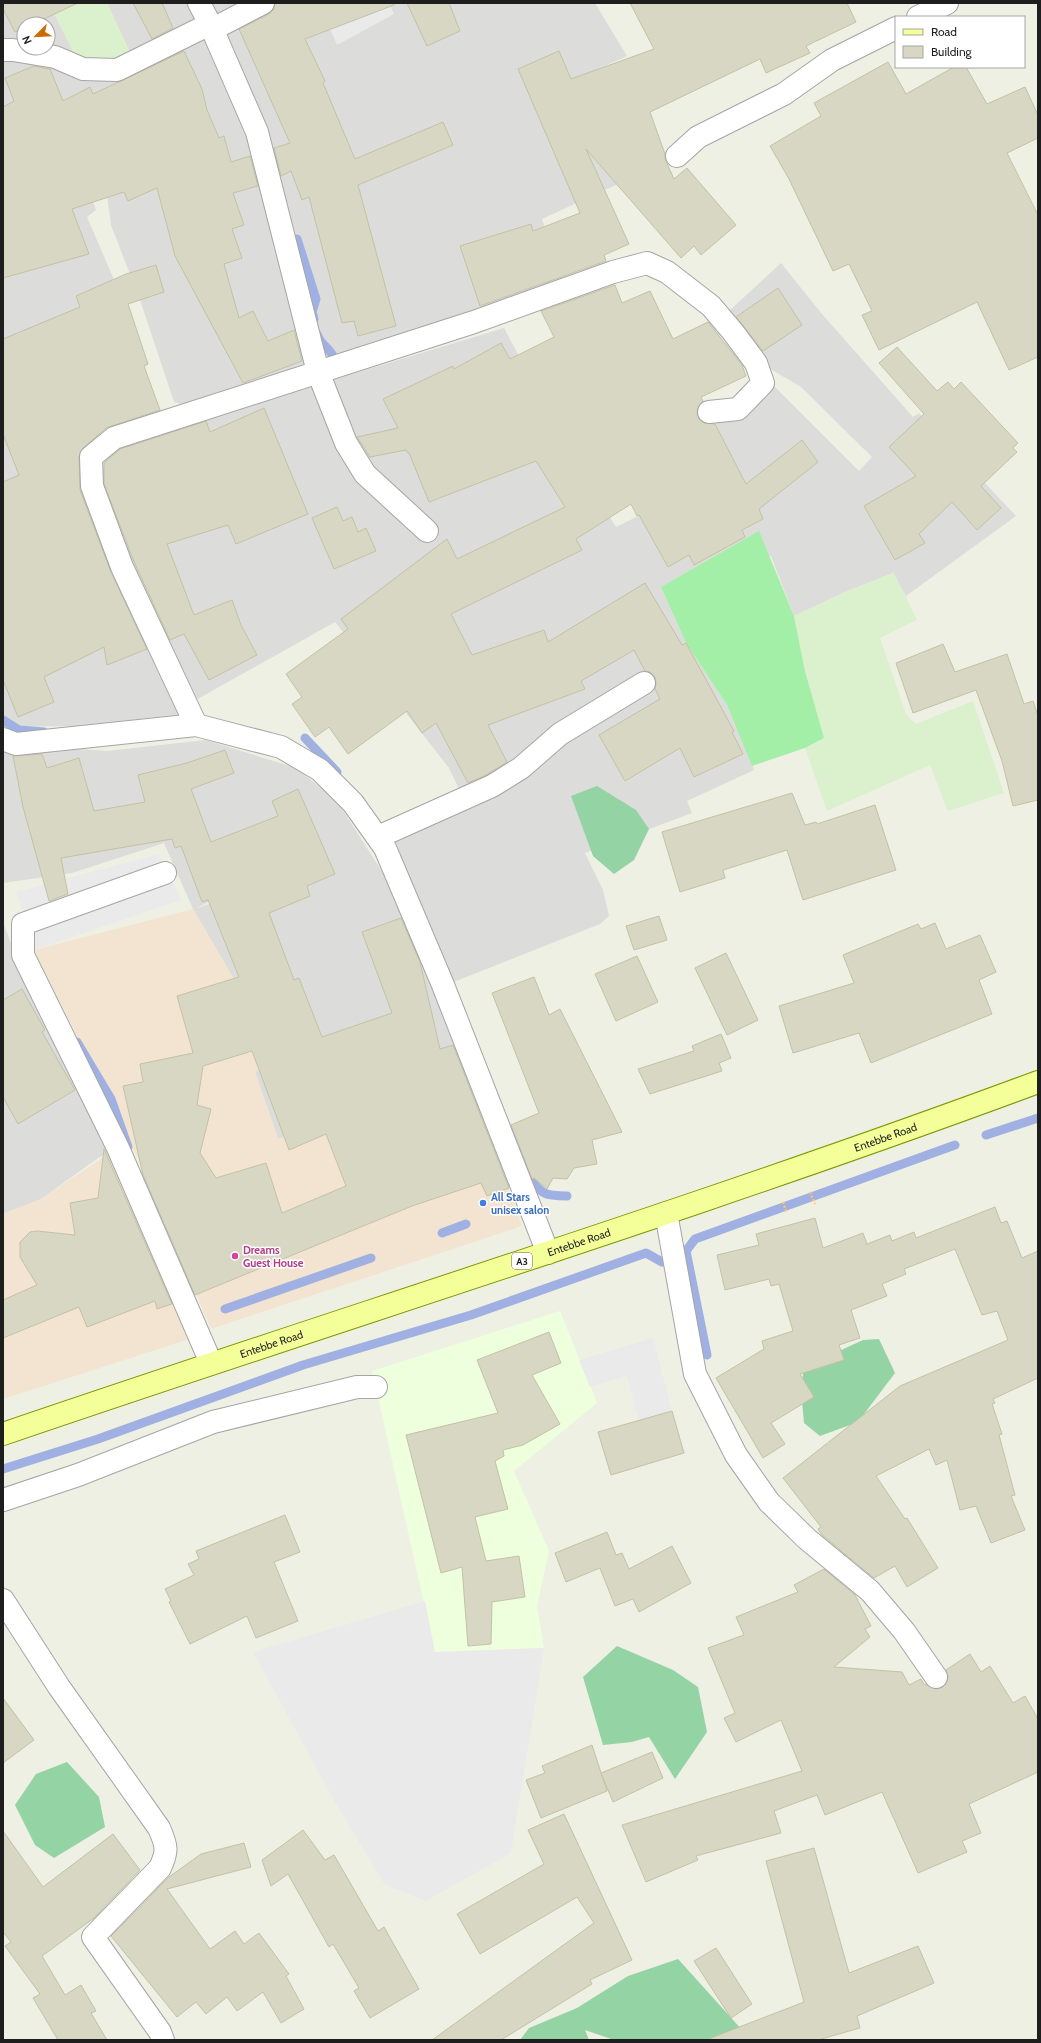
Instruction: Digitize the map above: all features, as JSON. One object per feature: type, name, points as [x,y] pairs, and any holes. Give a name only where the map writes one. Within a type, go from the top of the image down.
[{"type":"main road","name":"Entebbe Road","points":[[3,1434],[211,1363],[666,1213],[1038,1082]]},
{"type":"street","points":[[199,3],[257,132],[318,372],[346,443],[365,474],[427,531]]},
{"type":"street","points":[[3,50],[13,50],[54,57],[82,69],[118,70],[263,3]]},
{"type":"street","points":[[920,16],[947,3]]},
{"type":"street","points":[[677,156],[698,137],[784,94],[832,60],[895,28]]},
{"type":"street","points":[[196,726],[122,566],[92,486],[91,457],[114,438],[474,322],[613,272],[647,263],[667,272],[711,306],[756,363],[763,383],[738,409],[709,412]]},
{"type":"street","points":[[378,837],[492,786],[521,768],[560,734],[644,683]]},
{"type":"street","points":[[3,739],[16,744],[196,726],[281,747],[320,770],[354,803],[385,848],[443,984],[548,1253]]},
{"type":"street","points":[[165,873],[23,924],[23,955],[118,1148],[211,1363]]},
{"type":"street","points":[[666,1213],[694,1374],[736,1455],[769,1502],[807,1539],[870,1591],[904,1631],[936,1677]]},
{"type":"street","points":[[3,1500],[78,1475],[213,1422],[357,1387],[376,1387]]},
{"type":"street","points":[[3,1600],[59,1688],[159,1828],[165,1843],[166,1854],[160,1868],[93,1937],[160,2032],[163,2040]]},
{"type":"path","points":[[809,1189],[815,1204]]},
{"type":"path","points":[[782,1198],[787,1213]]},
{"type":"shaded area","points":[[3,3],[49,3],[56,16],[16,16],[16,47],[3,45]]},
{"type":"shaded area","points":[[49,3],[107,3],[132,57],[101,64],[77,59]]},
{"type":"shaded area","points":[[107,3],[248,3],[215,21],[232,96],[263,184],[310,363],[302,371],[187,406],[174,402],[140,300],[111,225],[107,195],[71,142],[96,210],[87,217],[137,333],[61,394],[85,447],[84,476],[182,714],[76,726],[3,727],[3,56],[55,63],[103,81],[191,42],[132,57]]},
{"type":"shaded area","points":[[273,3],[595,3],[627,56],[573,80],[618,184],[542,219],[563,280],[322,362],[222,31]]},
{"type":"shaded area","points":[[319,3],[389,3],[394,14],[337,45]]},
{"type":"shaded area","points":[[56,17],[77,59],[56,51]]},
{"type":"shaded area","points":[[781,263],[822,314],[913,417],[919,413],[1016,516],[906,596],[893,573],[845,592],[794,616],[771,556],[661,587],[686,643],[727,705],[754,770],[687,801],[692,813],[585,853],[603,890],[609,916],[600,924],[451,983],[394,838],[543,763],[589,724],[631,698],[619,684],[592,703],[510,768],[460,791],[449,768],[335,622],[194,701],[144,593],[104,499],[102,473],[105,460],[116,449],[215,415],[315,386],[357,452],[329,381],[504,328],[573,458],[616,527],[736,468],[715,422],[771,383],[859,471],[872,457],[801,387],[762,364],[730,310]]},
{"type":"shaded area","points":[[894,573],[917,620],[880,638],[906,714],[916,724],[973,701],[1004,793],[948,811],[930,765],[827,811],[805,748],[824,738],[805,671],[794,616],[845,592]]},
{"type":"shaded area","points":[[206,740],[296,768],[337,801],[381,870],[412,926],[429,982],[462,1042],[485,1120],[471,1123],[416,1091],[278,1139],[255,1072],[239,988],[193,909],[164,843],[72,873],[3,883],[3,750],[40,746],[107,751]],"holes":[[[247,890],[198,908],[230,891]]]},
{"type":"shaded area","points":[[159,854],[181,900],[34,950],[30,930],[16,892]]},
{"type":"shaded area","points":[[193,909],[239,988],[278,1062],[255,1072],[278,1139],[416,1091],[471,1123],[485,1120],[522,1226],[211,1329],[147,1177],[34,950]]},
{"type":"shaded area","points":[[3,922],[19,965],[113,1151],[98,1158],[41,1199],[3,1214]]},
{"type":"shaded area","points":[[113,1151],[190,1339],[3,1399],[3,1214],[41,1199]]},
{"type":"shaded area","points":[[560,1311],[597,1403],[514,1471],[549,1551],[537,1606],[544,1648],[435,1652],[372,1371]]},
{"type":"shaded area","points":[[653,1338],[672,1411],[639,1421],[627,1376],[590,1387],[579,1360]]},
{"type":"shaded area","points":[[425,1601],[435,1652],[544,1648],[511,1853],[426,1901],[385,1885],[332,1797],[253,1652]]},
{"type":"green space","points":[[759,531],[794,616],[805,671],[824,738],[805,748],[752,766],[727,705],[686,643],[661,587]]},
{"type":"green space","points":[[597,786],[636,810],[649,829],[634,860],[614,874],[593,856],[571,796]]},
{"type":"green space","points":[[879,1339],[895,1373],[858,1422],[820,1436],[804,1423],[801,1390],[804,1367],[863,1340]]},
{"type":"green space","points":[[617,1646],[673,1670],[698,1687],[707,1732],[675,1779],[649,1737],[632,1742],[603,1745],[583,1677]]},
{"type":"green space","points":[[67,1762],[99,1797],[105,1827],[54,1858],[35,1845],[15,1805],[36,1774]]},
{"type":"green space","points":[[678,1959],[743,2031],[745,2040],[614,2040],[585,2030],[589,2040],[520,2040],[529,2028],[577,2008],[628,1976]]},
{"type":"building","points":[[3,3],[78,3],[50,16],[16,16],[15,32],[3,9]]},
{"type":"building","points":[[133,3],[162,3],[173,28],[152,39]]},
{"type":"building","points":[[275,3],[394,3],[394,5],[305,39],[325,81],[323,83],[355,159],[443,122],[453,145],[358,185],[396,326],[358,336],[354,321],[342,323],[309,197],[302,200],[291,171],[281,176],[274,148],[290,143],[239,29],[269,14],[274,9]]},
{"type":"building","points":[[407,3],[449,3],[460,31],[427,46]]},
{"type":"building","points":[[630,3],[847,3],[856,22],[806,46],[810,53],[766,73],[760,59],[650,112],[665,154],[665,159],[674,179],[687,168],[736,225],[701,255],[694,246],[681,258],[586,149],[629,244],[604,255],[606,261],[480,306],[460,246],[531,224],[533,231],[580,213],[518,69],[559,51],[571,79],[654,49]]},
{"type":"building","points":[[184,51],[202,89],[207,110],[219,138],[224,136],[231,162],[250,156],[258,186],[233,193],[244,225],[232,229],[242,258],[224,264],[239,318],[253,311],[268,341],[294,330],[302,361],[243,383],[175,256],[157,188],[128,201],[124,192],[72,209],[89,254],[3,278],[3,107],[14,101],[5,78],[34,66],[50,69],[63,101],[90,87],[93,94]]},
{"type":"building","points":[[888,62],[906,94],[952,68],[967,68],[987,104],[1025,87],[1038,115],[1038,138],[1007,153],[1038,215],[1038,357],[1009,370],[977,302],[879,350],[862,315],[872,311],[849,264],[833,271],[789,179],[770,146],[821,116],[814,103]]},
{"type":"building","points":[[156,265],[164,292],[128,304],[148,364],[144,366],[160,410],[106,428],[83,448],[79,457],[80,490],[111,572],[147,649],[107,665],[104,647],[44,677],[54,702],[18,717],[3,680],[3,482],[19,475],[3,434],[3,339],[80,307],[76,296],[126,274]]},
{"type":"building","points":[[615,285],[622,303],[650,291],[673,339],[708,322],[742,365],[746,376],[701,397],[703,401],[698,407],[697,413],[699,419],[704,423],[715,424],[746,484],[802,440],[818,462],[759,509],[763,519],[742,530],[745,537],[694,565],[689,555],[668,567],[639,515],[637,516],[631,504],[576,539],[582,550],[451,614],[472,655],[544,630],[548,642],[645,583],[682,645],[686,643],[734,731],[732,732],[743,754],[694,777],[680,748],[625,781],[599,735],[660,699],[655,689],[655,677],[650,672],[645,671],[634,650],[581,681],[585,689],[488,725],[507,762],[486,775],[468,783],[436,723],[422,733],[407,711],[348,754],[329,727],[315,737],[292,704],[302,697],[286,674],[348,629],[341,619],[447,539],[457,559],[565,507],[536,461],[429,502],[409,453],[406,450],[370,457],[357,437],[398,428],[383,399],[453,366],[454,369],[501,343],[510,359],[554,337],[541,311]]},
{"type":"building","points":[[778,288],[802,325],[763,351],[736,317]]},
{"type":"building","points":[[897,347],[937,391],[948,382],[954,389],[961,382],[1018,443],[1013,448],[1017,452],[981,486],[1001,508],[977,530],[952,502],[919,534],[925,543],[895,560],[864,506],[916,476],[889,447],[924,414],[879,363]]},
{"type":"building","points":[[264,408],[308,514],[236,544],[228,525],[167,544],[194,615],[232,600],[241,625],[257,655],[209,680],[184,634],[170,640],[134,562],[104,484],[104,463],[120,449],[206,421],[210,432]]},
{"type":"building","points":[[337,507],[343,521],[352,517],[358,532],[366,528],[376,551],[334,569],[312,518]]},
{"type":"building","points":[[943,644],[955,672],[1007,654],[1024,704],[1033,701],[1038,716],[1038,800],[1013,806],[1002,761],[976,690],[913,713],[896,663]]},
{"type":"building","points":[[225,750],[234,773],[191,789],[211,842],[278,816],[272,801],[298,789],[335,874],[307,886],[310,896],[269,913],[294,980],[299,978],[322,1037],[392,1013],[362,932],[401,918],[420,962],[440,1049],[453,1045],[509,1188],[487,1196],[481,1183],[412,1206],[195,1295],[143,1175],[123,1086],[143,1082],[140,1064],[193,1053],[177,996],[239,977],[208,900],[202,902],[181,846],[175,848],[172,839],[61,858],[68,894],[49,901],[23,807],[13,756],[42,754],[47,768],[79,758],[94,811],[145,802],[138,775],[187,763]],"holes":[[[252,1051],[289,1150],[326,1134],[346,1186],[282,1213],[266,1163],[216,1178],[200,1153],[211,1109],[197,1105],[203,1066]]]},
{"type":"building","points":[[792,793],[805,825],[816,822],[817,824],[875,805],[896,870],[803,900],[787,850],[723,870],[725,878],[680,892],[662,832]]},
{"type":"building","points":[[659,916],[667,940],[634,950],[626,926]]},
{"type":"building","points":[[935,923],[946,949],[980,935],[996,972],[979,980],[992,1014],[871,1063],[859,1033],[793,1053],[779,1006],[854,983],[843,955],[918,924],[921,929]]},
{"type":"building","points":[[726,953],[758,1020],[727,1035],[695,968]]},
{"type":"building","points":[[637,956],[658,1002],[616,1021],[595,974]]},
{"type":"building","points":[[534,977],[549,1015],[560,1009],[622,1132],[592,1140],[597,1164],[574,1168],[567,1179],[553,1178],[547,1189],[534,1178],[532,1179],[511,1125],[539,1113],[492,993]]},
{"type":"building","points":[[22,989],[45,1030],[42,1032],[75,1090],[18,1124],[3,1097],[3,1000]]},
{"type":"building","points":[[721,1034],[731,1058],[719,1063],[722,1071],[650,1094],[638,1069],[694,1051],[692,1046]]},
{"type":"building","points":[[104,1149],[172,1304],[157,1309],[155,1301],[87,1327],[79,1307],[3,1338],[3,1300],[37,1285],[20,1257],[20,1242],[30,1232],[37,1231],[75,1235],[70,1203],[98,1198]]},
{"type":"building","points":[[995,1207],[1001,1223],[1007,1221],[1022,1258],[1038,1251],[1038,1378],[993,1399],[995,1403],[992,1404],[1002,1434],[999,1435],[1015,1495],[1011,1496],[1025,1530],[991,1543],[976,1506],[960,1510],[947,1460],[936,1465],[929,1449],[876,1476],[905,1519],[907,1518],[938,1568],[907,1587],[895,1566],[874,1578],[822,1535],[818,1529],[821,1527],[783,1478],[900,1386],[1008,1340],[997,1311],[982,1315],[955,1249],[904,1269],[906,1274],[882,1284],[887,1296],[851,1310],[860,1338],[839,1345],[844,1360],[800,1374],[814,1397],[771,1423],[785,1444],[763,1458],[716,1378],[764,1349],[762,1341],[793,1331],[779,1284],[771,1286],[769,1279],[725,1290],[717,1255],[759,1245],[756,1234],[815,1218],[823,1248],[863,1233],[867,1244],[890,1235],[892,1241],[914,1232],[916,1238]]},
{"type":"building","points":[[549,1332],[561,1363],[532,1375],[560,1424],[523,1445],[503,1450],[504,1456],[495,1461],[508,1509],[475,1517],[486,1561],[519,1556],[525,1597],[492,1602],[491,1644],[468,1646],[462,1567],[441,1573],[406,1435],[498,1413],[477,1360]]},
{"type":"building","points":[[672,1411],[684,1453],[611,1475],[598,1432]]},
{"type":"building","points":[[285,1515],[300,1552],[274,1562],[298,1621],[256,1638],[247,1616],[190,1644],[169,1602],[171,1601],[165,1589],[194,1575],[188,1564],[199,1559],[196,1551]]},
{"type":"building","points":[[607,1532],[616,1555],[622,1553],[629,1569],[672,1546],[691,1583],[639,1612],[633,1599],[615,1606],[600,1568],[566,1582],[555,1553]]},
{"type":"building","points":[[824,1569],[855,1595],[871,1626],[865,1629],[870,1637],[834,1667],[902,1672],[909,1685],[921,1679],[924,1684],[937,1689],[943,1687],[947,1682],[948,1676],[946,1670],[970,1654],[981,1672],[990,1666],[1013,1703],[1025,1696],[1038,1719],[1038,1772],[969,1804],[981,1833],[962,1841],[967,1852],[918,1873],[882,1792],[825,1815],[817,1795],[774,1811],[781,1833],[696,1856],[698,1860],[646,1882],[622,1825],[802,1771],[781,1720],[736,1742],[724,1718],[735,1713],[708,1648],[744,1635],[736,1617],[798,1592],[794,1585]]},
{"type":"building","points":[[3,1698],[34,1740],[3,1763]]},
{"type":"building","points":[[592,1745],[607,1791],[541,1818],[526,1780],[545,1773],[542,1766]]},
{"type":"building","points":[[652,1752],[663,1778],[613,1802],[601,1773]]},
{"type":"building","points":[[564,1814],[632,1960],[590,1980],[592,1984],[501,2040],[432,2040],[594,1923],[577,1897],[480,1954],[457,1914],[544,1864],[528,1830]]},
{"type":"building","points":[[303,1830],[325,1860],[334,1855],[378,1931],[384,1927],[419,1989],[370,2018],[354,1991],[359,1988],[333,1944],[329,1947],[288,1874],[271,1886],[262,1860]]},
{"type":"building","points":[[3,1831],[43,1887],[113,1834],[140,1870],[94,1918],[42,1956],[65,1995],[81,1985],[96,2011],[91,2013],[107,2040],[58,2040],[33,1998],[40,1994],[5,1946],[11,1942],[3,1932]]},
{"type":"building","points":[[244,1843],[251,1867],[167,1889],[210,1949],[235,1931],[244,1944],[259,1933],[289,1974],[286,1976],[304,2009],[281,2023],[263,1992],[237,2011],[227,1997],[206,2014],[196,2002],[177,2017],[111,1936],[169,1877],[201,1854]]},
{"type":"building","points":[[814,1848],[849,1973],[918,1946],[934,1983],[857,2016],[860,2028],[818,2040],[711,2040],[711,2038],[804,2002],[766,1861]]},
{"type":"building","points":[[716,1948],[752,2004],[731,2018],[694,1961]]},
{"type":"waterway","points":[[297,239],[316,299],[312,312],[314,319]]},
{"type":"waterway","points":[[317,334],[333,356]]},
{"type":"waterway","points":[[3,720],[19,730],[44,732]]},
{"type":"waterway","points":[[305,738],[337,772]]},
{"type":"waterway","points":[[77,1042],[111,1099],[128,1147]]},
{"type":"waterway","points":[[986,1135],[1038,1118]]},
{"type":"waterway","points":[[707,1355],[686,1251],[695,1239],[955,1145]]},
{"type":"waterway","points":[[528,1176],[536,1187],[544,1193],[567,1196]]},
{"type":"waterway","points":[[442,1233],[466,1224]]},
{"type":"waterway","points":[[3,1469],[98,1439],[303,1365],[471,1315],[646,1253],[662,1262]]},
{"type":"waterway","points":[[225,1309],[371,1258]]},
{"type":"place","name":"All Stars unisex salon","points":[[483,1203]]},
{"type":"place","name":"Dreams Guest House","points":[[235,1256]]}]
